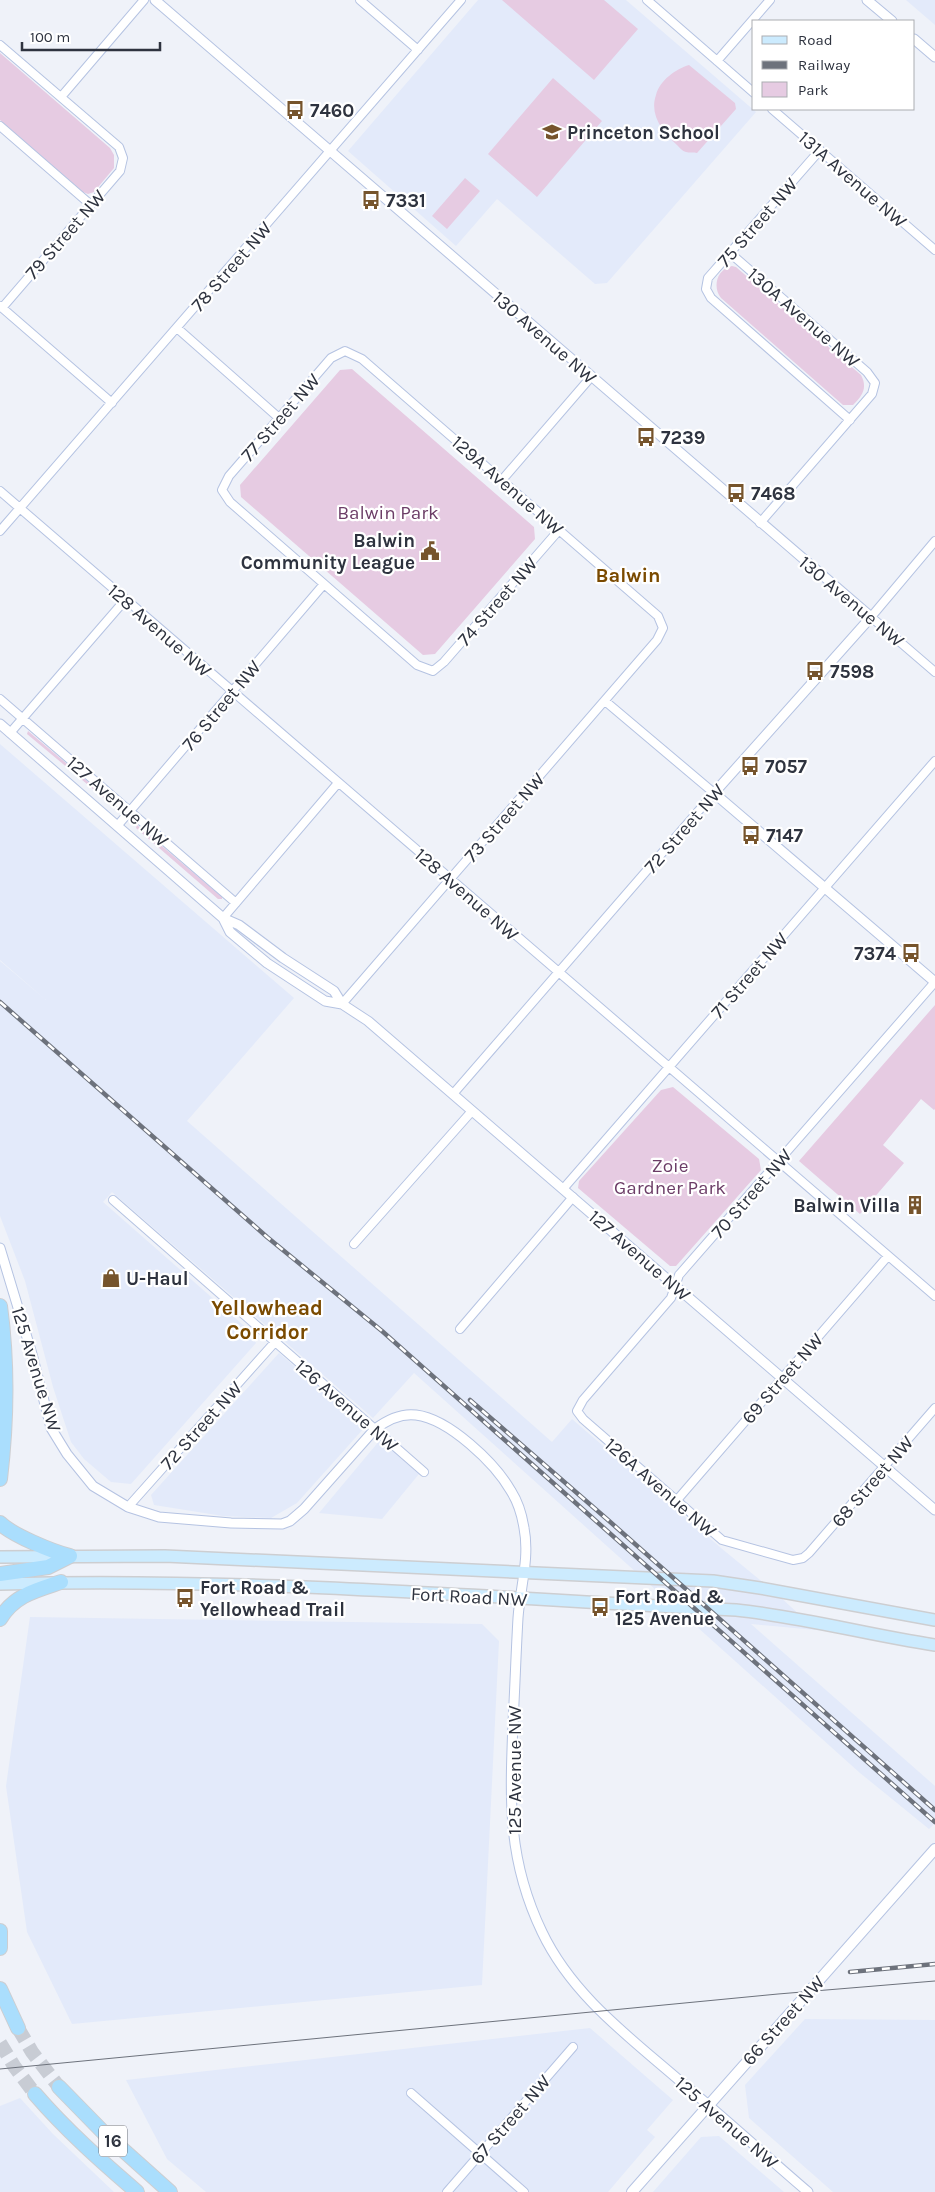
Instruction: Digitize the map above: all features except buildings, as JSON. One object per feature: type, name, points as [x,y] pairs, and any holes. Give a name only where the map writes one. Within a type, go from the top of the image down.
[{"type":"highway","points":[[0,1306],[6,1352],[7,1398],[0,1479]]},
{"type":"highway","points":[[0,1523],[49,1549],[70,1556]]},
{"type":"highway","points":[[0,1574],[48,1567],[70,1556]]},
{"type":"highway","points":[[0,1619],[8,1607],[22,1596],[61,1582]]},
{"type":"highway","points":[[0,1931],[0,1948]]},
{"type":"highway","points":[[0,1989],[18,2028]]},
{"type":"highway","name":"16","points":[[59,2087],[74,2105],[170,2192]]},
{"type":"highway","name":"16","points":[[36,2094],[59,2121],[137,2192]]},
{"type":"main road","name":"Fort Road NW","points":[[0,1556],[183,1556],[719,1582],[935,1620]]},
{"type":"main road","name":"Fort Road NW","points":[[0,1584],[61,1582],[266,1585],[752,1611],[935,1645]]},
{"type":"main road","name":"66 Street NW","points":[[632,2192],[935,1849]]},
{"type":"street","points":[[0,45],[61,96],[144,0]]},
{"type":"street","name":"130 Avenue NW","points":[[156,0],[935,672]]},
{"type":"street","points":[[360,0],[418,50]]},
{"type":"street","name":"78 Street NW","points":[[0,531],[461,0]]},
{"type":"street","points":[[647,0],[752,91]]},
{"type":"street","points":[[753,20],[770,0]]},
{"type":"street","points":[[868,0],[891,20]]},
{"type":"street","points":[[717,61],[752,21]]},
{"type":"street","points":[[915,40],[935,57]]},
{"type":"street","name":"79 Street NW","points":[[1,307],[120,171],[123,158],[119,147],[61,96]]},
{"type":"street","name":"131A Avenue NW","points":[[773,110],[935,250]]},
{"type":"street","points":[[0,126],[91,205]]},
{"type":"street","name":"75 Street NW","points":[[820,150],[708,278],[706,289],[711,298],[850,420]]},
{"type":"street","name":"130A Avenue NW","points":[[730,253],[867,372],[875,383],[872,394],[850,420]]},
{"type":"street","points":[[1,307],[112,403]]},
{"type":"street","points":[[177,328],[280,418]]},
{"type":"street","name":"77 Street NW","points":[[324,584],[230,502],[222,490],[229,476],[331,358],[345,351]]},
{"type":"street","name":"129A Avenue NW","points":[[345,351],[362,360],[502,480],[658,616],[663,628]]},
{"type":"street","points":[[502,480],[591,377]]},
{"type":"street","points":[[760,522],[850,420]]},
{"type":"street","name":"128 Avenue NW","points":[[0,491],[231,692],[935,1296]]},
{"type":"street","name":"74 Street NW","points":[[324,584],[417,665],[433,671],[444,662],[559,530]]},
{"type":"street","name":"72 Street NW","points":[[453,1094],[714,793],[871,617],[935,541]]},
{"type":"street","name":"76 Street NW","points":[[118,826],[324,584]]},
{"type":"street","points":[[10,733],[125,600]]},
{"type":"street","name":"73 Street NW","points":[[342,1004],[605,701],[657,640],[663,628]]},
{"type":"street","name":"127 Avenue NW","points":[[0,699],[236,903]]},
{"type":"street","points":[[605,701],[935,982]]},
{"type":"street","name":"127 Avenue NW","points":[[0,724],[223,918],[239,925],[283,958],[334,991],[342,1004],[368,1022],[453,1094],[935,1510]]},
{"type":"street","name":"71 Street NW","points":[[563,1189],[935,761]]},
{"type":"street","points":[[223,918],[338,783]]},
{"type":"street","name":"127 Avenue NW","points":[[223,918],[230,932],[267,963],[324,1001],[342,1004]]},
{"type":"street","name":"70 Street NW","points":[[577,1411],[583,1400],[671,1298],[679,1274],[935,982]]},
{"type":"street","points":[[354,1244],[472,1111]]},
{"type":"street","points":[[460,1329],[573,1197]]},
{"type":"street","name":"126 Avenue NW","points":[[113,1200],[424,1472]]},
{"type":"street","name":"125 Avenue NW","points":[[0,1248],[32,1351],[51,1428],[67,1454],[93,1486],[128,1508],[159,1517],[214,1522],[282,1524],[290,1521],[304,1509],[375,1429],[388,1420],[406,1415],[415,1414],[430,1418],[452,1429],[490,1464],[512,1491],[521,1512],[526,1541],[520,1599],[511,1774],[511,1812],[515,1856],[530,1905],[545,1939],[558,1962],[594,2005],[808,2192]]},
{"type":"street","name":"69 Street NW","points":[[677,1500],[888,1256]]},
{"type":"street","name":"72 Street NW","points":[[128,1508],[275,1342]]},
{"type":"street","name":"68 Street NW","points":[[809,1553],[935,1408]]},
{"type":"street","name":"126A Avenue NW","points":[[577,1411],[583,1419],[722,1540],[793,1560],[803,1558],[809,1553]]},
{"type":"street","name":"67 Street NW","points":[[447,2192],[573,2047]]},
{"type":"street","points":[[411,2093],[524,2192]]},
{"type":"shaded area","name":"Princeton School","points":[[478,0],[626,0],[756,112],[607,283],[595,284],[497,199],[456,246],[348,151]]},
{"type":"shaded area","points":[[906,0],[935,0],[935,25]]},
{"type":"shaded area","points":[[0,744],[294,998],[187,1121],[552,1442],[572,1419],[777,1594],[816,1630],[751,1624],[935,1786],[935,1823],[929,1829],[860,1773],[414,1373],[373,1418],[112,1192],[103,1202],[250,1331],[256,1343],[131,1484],[111,1482],[84,1459],[71,1442],[53,1387],[25,1281],[0,1216],[0,961],[46,1000],[0,960]]},
{"type":"shaded area","points":[[279,1353],[365,1427],[297,1503],[271,1518],[223,1516],[154,1505],[151,1495]]},
{"type":"shaded area","points":[[380,1440],[419,1474],[382,1519],[319,1513]]},
{"type":"shaded area","points":[[30,1617],[482,1624],[499,1641],[482,1985],[72,2024],[27,1932],[6,1786]]},
{"type":"shaded area","points":[[805,2019],[935,2020],[935,2192],[833,2192],[749,2118],[745,2085]]},
{"type":"shaded area","points":[[590,2028],[673,2100],[647,2130],[655,2137],[608,2192],[206,2192],[167,2159],[126,2080]]},
{"type":"shaded area","points":[[20,2098],[53,2134],[114,2192],[0,2192],[0,2106]]},
{"type":"shaded area","points":[[719,2136],[784,2192],[653,2192],[701,2137]]},
{"type":"green space","points":[[502,0],[604,0],[638,29],[594,80]]},
{"type":"green space","points":[[0,53],[110,148],[114,155],[114,168],[94,192],[88,194],[83,192],[0,120]]},
{"type":"green space","points":[[689,65],[735,103],[736,109],[697,153],[683,151],[672,140],[662,129],[654,109],[656,95],[661,85],[674,72]]},
{"type":"green space","points":[[553,78],[602,121],[537,197],[488,154]]},
{"type":"green space","points":[[465,178],[480,191],[447,229],[432,216]]},
{"type":"green space","points":[[732,266],[736,267],[861,375],[864,384],[863,392],[853,405],[843,405],[721,298],[717,289],[718,279],[723,271]]},
{"type":"green space","name":"Balwin Park","points":[[352,369],[534,527],[535,539],[435,654],[423,655],[241,497],[240,485],[340,370]]},
{"type":"green space","points":[[28,731],[111,801],[111,804],[27,734]]},
{"type":"green space","points":[[137,825],[222,897],[222,899],[218,899],[136,828]]},
{"type":"green space","points":[[935,1005],[935,1109],[921,1099],[883,1145],[904,1163],[860,1214],[799,1161]]},
{"type":"green space","name":"Zoie Gardner Park","points":[[673,1087],[759,1159],[761,1170],[676,1266],[670,1266],[578,1188],[579,1181],[661,1090]]},
{"type":"tunnel","points":[[18,2028],[32,2052],[59,2087]]},
{"type":"tunnel","points":[[0,2043],[35,2094]]},
{"type":"tram line","points":[[0,2069],[778,1994],[935,1981]]},
{"type":"railway","points":[[0,1002],[267,1237],[382,1331],[935,1822]]},
{"type":"railway","points":[[470,1400],[935,1810]]},
{"type":"railway","points":[[850,1972],[935,1964]]},
{"type":"place","name":"7460","points":[[295,110]]},
{"type":"place","name":"Princeton School","points":[[552,132]]},
{"type":"place","name":"7331","points":[[371,200]]},
{"type":"place","name":"7239","points":[[646,437]]},
{"type":"place","name":"7468","points":[[736,493]]},
{"type":"place","name":"Balwin Community League","points":[[430,551]]},
{"type":"place","name":"7598","points":[[815,671]]},
{"type":"place","name":"7057","points":[[750,766]]},
{"type":"place","name":"7147","points":[[751,835]]},
{"type":"place","name":"7374","points":[[911,953]]},
{"type":"place","name":"Balwin Villa","points":[[915,1205]]},
{"type":"place","name":"U-Haul","points":[[111,1278]]},
{"type":"place","name":"Fort Road & Yellowhead Trail","points":[[185,1598]]},
{"type":"place","name":"Fort Road & 125 Avenue","points":[[600,1607]]},
{"type":"district","name":"Balwin","points":[[628,575]]},
{"type":"district","name":"Yellowhead Corridor","points":[[267,1320]]}]
